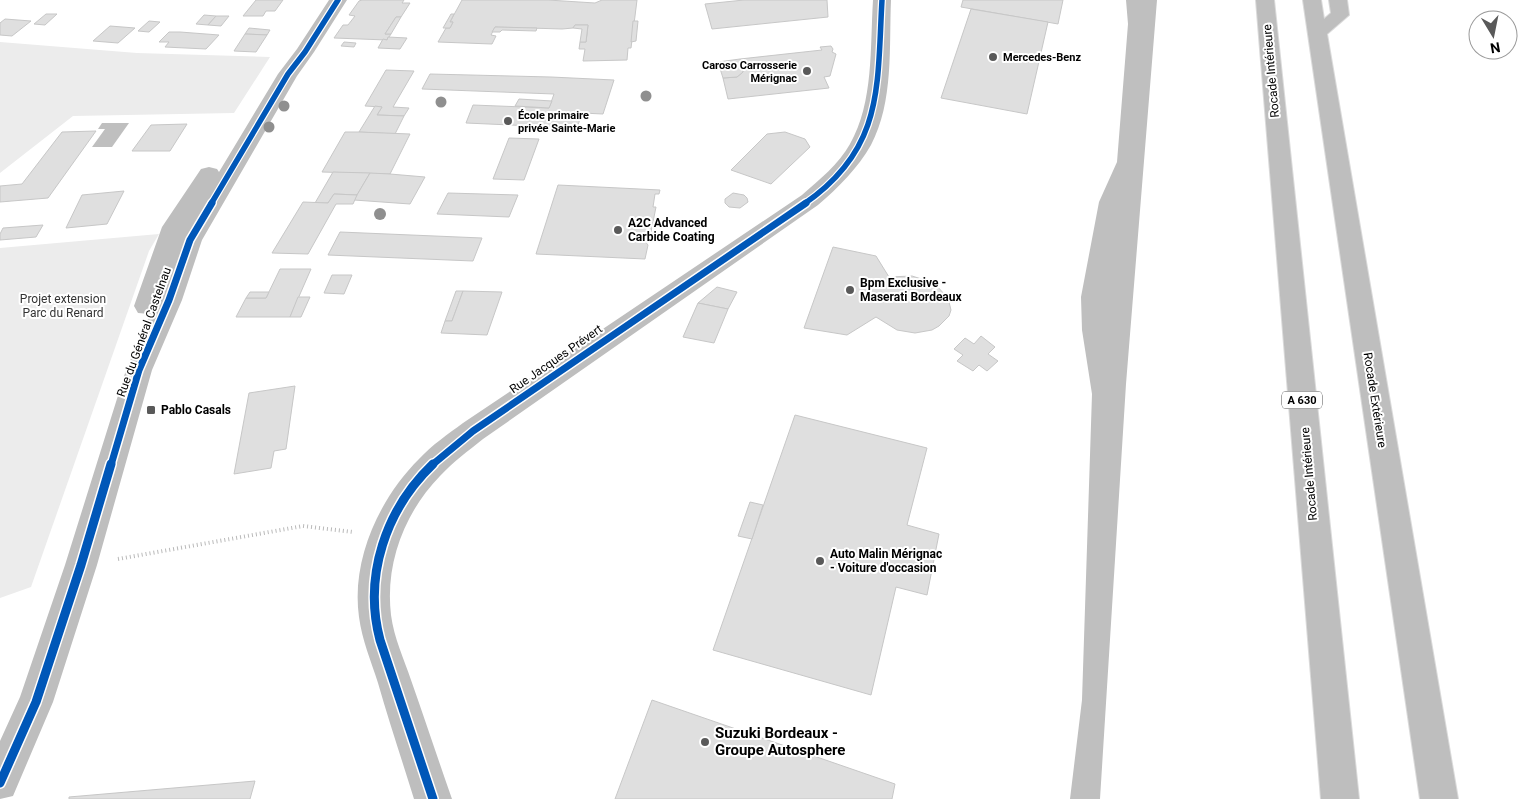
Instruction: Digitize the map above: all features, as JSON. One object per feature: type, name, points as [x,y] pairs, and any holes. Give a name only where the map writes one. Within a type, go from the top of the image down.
[{"type":"main road","name":"Rue du Général Castelnau","points":[[0,783],[36,702],[81,565],[139,370],[169,300],[190,240],[288,74],[322,0]]},
{"type":"main road","name":"Rue du Général Castelnau","points":[[297,51],[338,0]]},
{"type":"main road","name":"Rue Jacques Prévert","points":[[433,799],[375,616],[374,589],[377,562],[384,536],[403,501],[425,472],[455,445],[607,338],[810,200],[826,186],[861,144],[873,113],[882,0]]},
{"type":"main road","name":"Rocade Intérieure","points":[[1265,0],[1340,799]]},
{"type":"main road","name":"Rocade Extérieure","points":[[1312,0],[1439,799]]},
{"type":"main road","points":[[1317,33],[1340,15],[1338,0]]},
{"type":"path","points":[[81,565],[303,526],[384,536]]},
{"type":"green space","points":[[0,42],[137,53],[270,57],[234,113],[73,116],[0,173]]},
{"type":"green space","name":"Projet extension Parc du Renard","points":[[159,234],[149,251],[31,587],[0,598],[0,248]]},
{"type":"shaded area","points":[[1126,0],[1157,0],[1126,384],[1100,799],[1070,799],[1082,700],[1092,394],[1082,330],[1081,297],[1099,202],[1117,162],[1128,24]]},
{"type":"shaded area","points":[[102,123],[129,123],[112,147],[92,147],[105,129],[98,129]]},
{"type":"building","points":[[256,0],[283,0],[275,11],[266,11],[263,16],[243,16]]},
{"type":"building","points":[[404,0],[402,3],[410,3],[401,17],[396,17],[385,34],[391,34],[387,40],[334,38],[343,25],[348,25],[355,16],[349,15],[359,1]]},
{"type":"building","points":[[462,0],[548,0],[595,3],[602,0],[637,0],[631,48],[628,48],[627,60],[583,61],[585,49],[579,49],[580,42],[586,42],[588,25],[575,25],[573,28],[562,29],[495,27],[491,35],[496,36],[492,44],[438,42],[446,28],[450,28],[453,22],[450,22]]},
{"type":"building","points":[[744,0],[827,0],[828,17],[712,29],[705,4]]},
{"type":"building","points":[[963,0],[1063,0],[1058,24],[961,7]]},
{"type":"building","points":[[971,9],[1048,22],[1027,114],[941,98]]},
{"type":"building","points":[[46,14],[57,14],[45,25],[34,24]]},
{"type":"building","points":[[451,14],[454,14],[450,22],[453,22],[450,28],[443,28]]},
{"type":"building","points":[[204,15],[216,16],[208,25],[196,24]]},
{"type":"building","points":[[216,16],[229,16],[221,26],[208,25]]},
{"type":"building","points":[[396,17],[401,17],[391,34],[385,34]]},
{"type":"building","points":[[5,19],[31,21],[12,36],[0,35],[0,23]]},
{"type":"building","points":[[149,21],[160,22],[149,32],[138,31]]},
{"type":"building","points":[[633,21],[638,21],[636,41],[631,42]]},
{"type":"building","points":[[575,25],[588,25],[586,42],[580,42],[582,29],[573,28]]},
{"type":"building","points":[[110,26],[135,28],[118,43],[93,41]]},
{"type":"building","points":[[495,27],[537,28],[536,31],[502,30],[500,32],[492,32]]},
{"type":"building","points":[[249,28],[270,30],[267,35],[245,34]]},
{"type":"building","points":[[169,32],[219,35],[206,49],[165,47],[169,42],[159,42]]},
{"type":"building","points":[[245,34],[267,35],[256,52],[234,51]]},
{"type":"building","points":[[388,37],[407,38],[400,49],[378,48],[383,39],[387,40]]},
{"type":"building","points":[[344,42],[356,43],[354,47],[341,46]]},
{"type":"building","points":[[831,46],[832,52],[836,54],[830,76],[824,77],[829,88],[728,99],[723,78],[737,77],[743,72],[740,59],[822,50],[820,47]]},
{"type":"building","points":[[740,59],[743,72],[737,77],[723,78],[718,62]]},
{"type":"building","points":[[386,70],[414,71],[393,107],[409,108],[404,116],[377,115],[382,107],[365,106]]},
{"type":"building","points":[[430,74],[614,80],[603,114],[582,113],[577,128],[466,123],[473,105],[549,108],[554,94],[422,89]]},
{"type":"building","points":[[519,99],[552,101],[549,108],[515,106]]},
{"type":"building","points":[[375,106],[382,107],[377,115],[404,116],[395,134],[359,132]]},
{"type":"building","points":[[187,124],[170,151],[132,151],[151,125]]},
{"type":"building","points":[[96,131],[48,198],[0,202],[0,186],[22,184],[62,132]]},
{"type":"building","points":[[345,132],[410,134],[390,174],[322,172]]},
{"type":"building","points":[[785,132],[805,139],[810,147],[771,184],[731,170],[767,134]]},
{"type":"building","points":[[509,138],[539,139],[524,180],[493,179]]},
{"type":"building","points":[[333,172],[370,173],[357,195],[334,194],[328,203],[315,203]]},
{"type":"building","points":[[370,173],[425,177],[410,204],[354,200]]},
{"type":"building","points":[[558,185],[660,190],[659,194],[655,194],[653,207],[656,207],[651,232],[645,235],[644,240],[648,245],[645,259],[536,254]]},
{"type":"building","points":[[124,191],[107,224],[66,228],[82,195]]},
{"type":"building","points":[[448,193],[518,195],[509,217],[437,214]]},
{"type":"building","points":[[733,193],[744,195],[748,202],[740,208],[729,207],[725,203],[725,199]]},
{"type":"building","points":[[334,194],[357,195],[353,204],[336,204],[308,254],[272,253],[303,202],[328,203]]},
{"type":"building","points":[[43,225],[36,237],[0,240],[3,228]]},
{"type":"building","points":[[340,232],[482,238],[473,261],[328,255]]},
{"type":"building","points":[[833,247],[876,256],[889,277],[912,276],[934,283],[948,298],[951,310],[949,316],[932,330],[915,333],[897,330],[876,317],[847,335],[804,328]]},
{"type":"building","points":[[280,269],[311,269],[290,317],[236,317],[246,298],[266,298]]},
{"type":"building","points":[[332,275],[352,275],[344,294],[324,293]]},
{"type":"building","points":[[717,287],[737,292],[728,309],[698,303]]},
{"type":"building","points":[[456,291],[463,291],[452,321],[445,321]]},
{"type":"building","points":[[463,291],[502,292],[487,335],[441,333],[445,321],[452,321]]},
{"type":"building","points":[[250,292],[269,292],[266,298],[246,298]]},
{"type":"building","points":[[298,297],[310,297],[301,317],[290,317]]},
{"type":"building","points":[[698,303],[728,309],[714,343],[683,337]]},
{"type":"building","points":[[981,336],[995,347],[988,354],[998,361],[987,371],[979,365],[973,371],[957,361],[963,355],[954,349],[965,338],[974,344]]},
{"type":"building","points":[[295,386],[286,449],[274,451],[271,468],[234,474],[249,393]]},
{"type":"building","points":[[795,415],[927,448],[907,525],[939,534],[927,595],[896,587],[871,695],[713,650]]},
{"type":"building","points":[[750,502],[763,505],[752,539],[738,536]]},
{"type":"building","name":"Suzuki Bordeaux - Groupe Autosphere","points":[[652,700],[895,784],[892,799],[615,799]]},
{"type":"building","points":[[255,781],[250,799],[69,799],[69,797]]},
{"type":"cycle path","points":[[0,783],[36,702],[81,565],[139,370],[169,300],[190,240],[288,74],[305,52],[338,0]]},
{"type":"cycle path","points":[[433,799],[383,648],[375,615],[374,595],[378,557],[384,539],[401,504],[429,467],[473,431],[810,200],[838,174],[851,159],[868,130],[876,94],[882,0]]},
{"type":"place","name":"Mercedes-Benz","points":[[993,57]]},
{"type":"place","name":"Caroso Carrosserie Mérignac","points":[[807,71]]},
{"type":"place","name":"École primaire privée Sainte-Marie","points":[[508,121]]},
{"type":"place","name":"A2C Advanced Carbide Coating","points":[[618,230]]},
{"type":"place","name":"Bpm Exclusive - Maserati Bordeaux","points":[[850,290]]},
{"type":"place","name":"Pablo Casals","points":[[151,410]]},
{"type":"place","name":"Auto Malin Mérignac - Voiture d'occasion","points":[[820,561]]},
{"type":"place","name":"Suzuki Bordeaux - Groupe Autosphere","points":[[705,742]]}]
